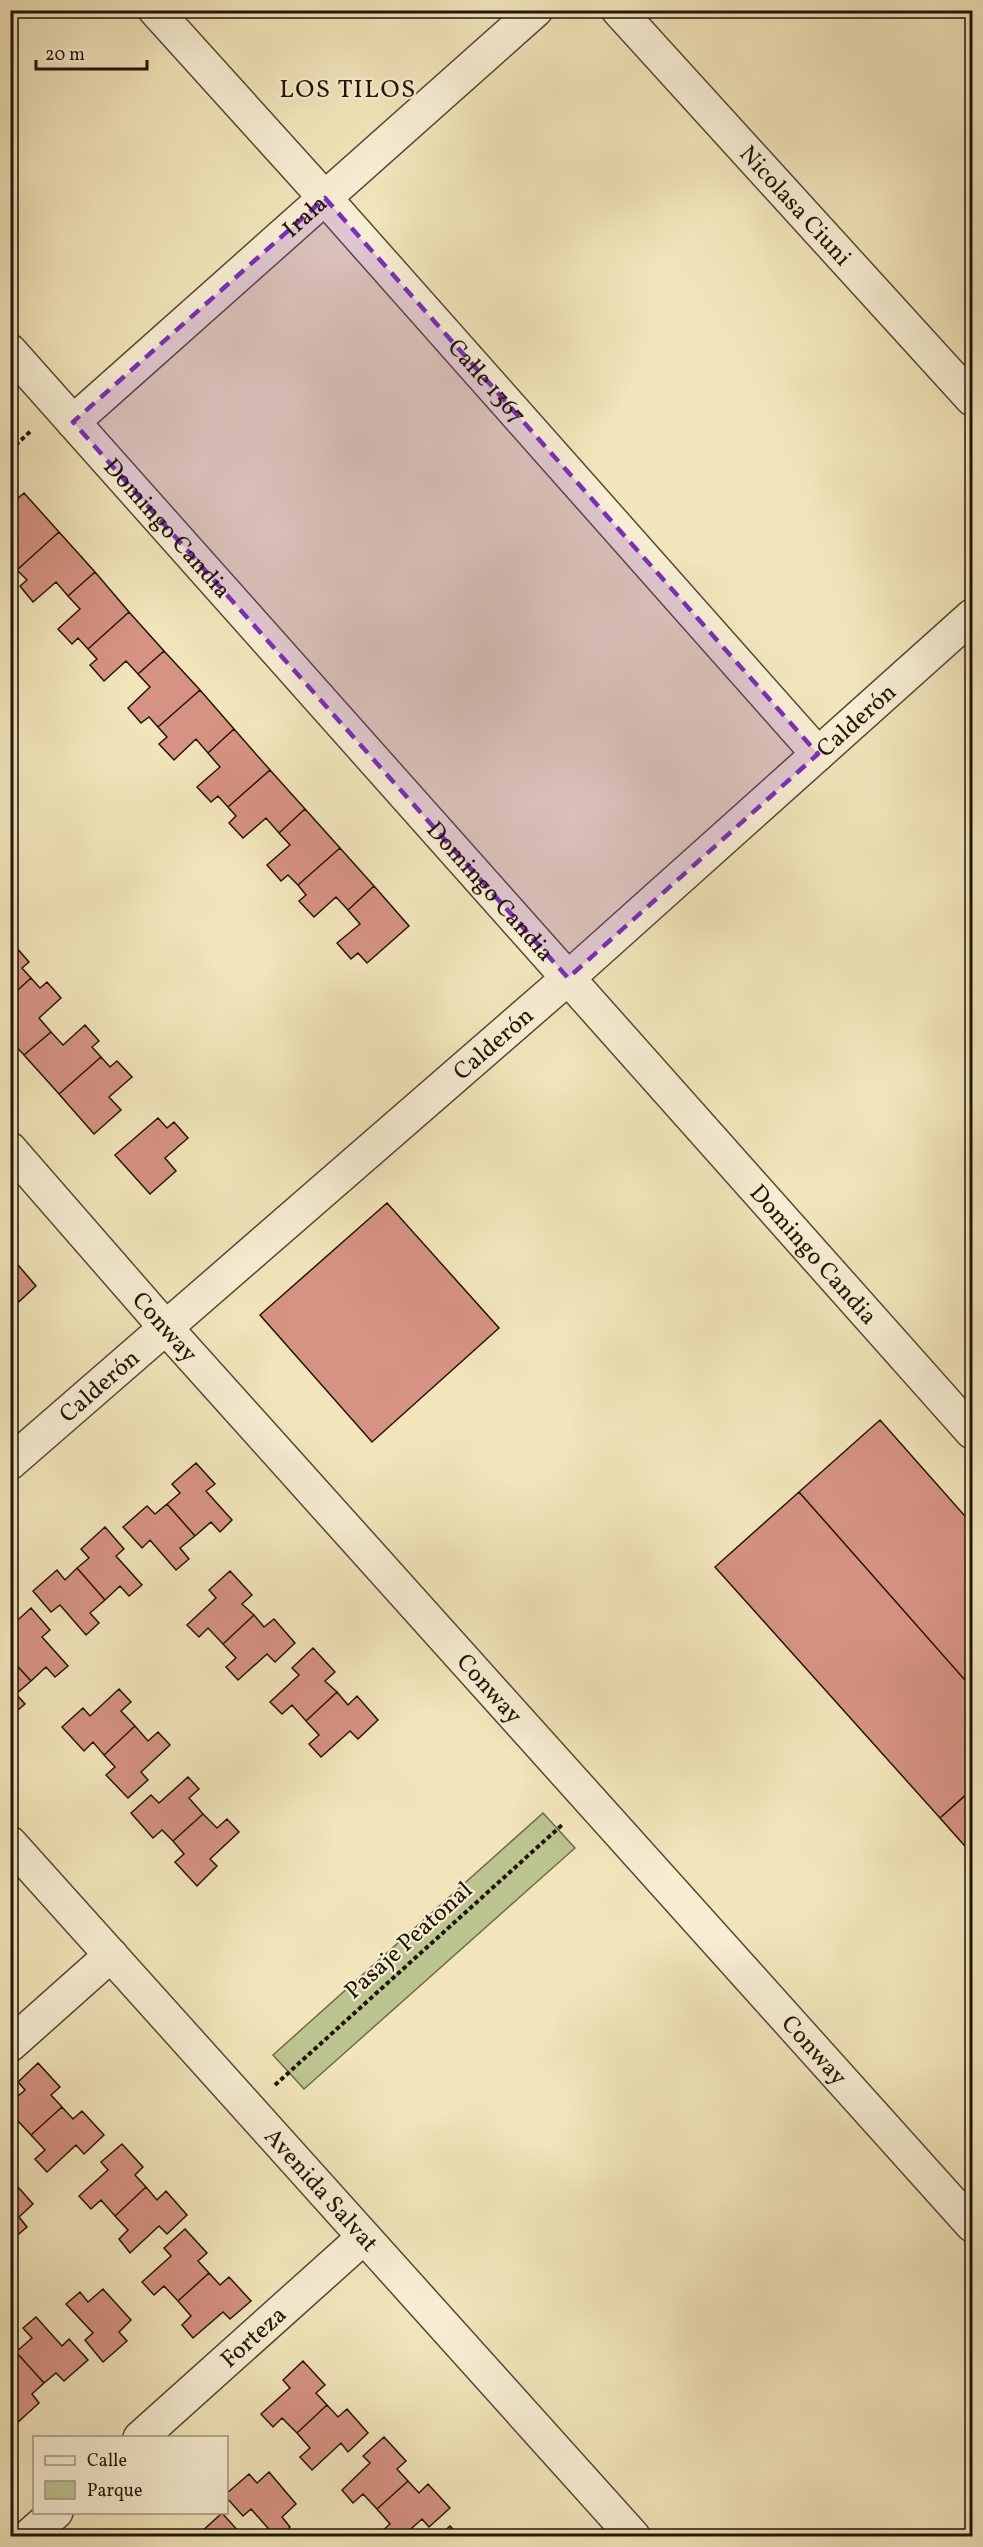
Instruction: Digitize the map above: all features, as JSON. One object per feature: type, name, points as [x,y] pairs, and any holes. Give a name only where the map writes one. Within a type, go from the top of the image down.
[{"type":"street","name":"Calle 1367","points":[[155,10],[325,198],[818,754]]},
{"type":"street","name":"Irala","points":[[73,422],[536,10]]},
{"type":"street","name":"Nicolasa Ciuni","points":[[618,10],[972,399]]},
{"type":"street","name":"Domingo Candia","points":[[10,351],[972,1432]]},
{"type":"street","name":"Calderón","points":[[10,1463],[568,978],[972,616]]},
{"type":"street","name":"Conway","points":[[10,1149],[166,1328],[972,2225]]},
{"type":"street","name":"Avenida Salvat","points":[[10,1843],[633,2536]]},
{"type":"street","points":[[10,2045],[111,1955]]},
{"type":"street","name":"Forteza","points":[[142,2436],[364,2237]]},
{"type":"street","points":[[29,2536],[54,2514]]},
{"type":"path","name":"Pasaje Peatonal","points":[[249,2108],[590,1799]]},
{"type":"highlighted area","points":[[325,198],[818,754],[568,978],[73,422]]},
{"type":"green space","points":[[543,1813],[575,1848],[304,2089],[273,2055]]},
{"type":"building","points":[[24,493],[59,532],[17,570],[10,562],[10,505]]},
{"type":"building","points":[[59,532],[95,572],[68,596],[56,582],[33,602],[20,586],[27,580],[17,570]]},
{"type":"building","points":[[95,572],[129,612],[88,649],[78,638],[72,644],[58,629],[80,609],[68,596]]},
{"type":"building","points":[[129,612],[164,651],[138,674],[126,661],[104,681],[90,665],[97,659],[88,649]]},
{"type":"building","points":[[164,651],[200,690],[158,727],[149,717],[141,723],[128,708],[150,687],[138,674]]},
{"type":"building","points":[[200,690],[234,729],[208,753],[196,739],[174,760],[159,744],[167,737],[158,727]]},
{"type":"building","points":[[234,729],[270,770],[228,807],[218,796],[211,802],[197,787],[220,767],[208,753]]},
{"type":"building","points":[[270,770],[305,809],[279,833],[266,818],[243,838],[229,823],[236,816],[228,807]]},
{"type":"building","points":[[305,809],[340,848],[298,885],[288,875],[281,881],[267,865],[290,845],[279,833]]},
{"type":"building","points":[[340,848],[374,886],[348,910],[336,897],[314,917],[299,901],[306,895],[298,885]]},
{"type":"building","points":[[374,886],[409,926],[367,963],[358,953],[351,959],[337,943],[360,924],[348,910]]},
{"type":"building","points":[[15,946],[29,962],[22,968],[31,978],[10,997],[10,950]]},
{"type":"building","points":[[31,978],[40,988],[47,982],[61,998],[39,1018],[51,1032],[24,1055],[10,1040],[10,997]]},
{"type":"building","points":[[85,1025],[99,1041],[92,1047],[101,1057],[59,1094],[24,1055],[51,1032],[63,1045]]},
{"type":"building","points":[[101,1057],[110,1067],[117,1061],[132,1077],[109,1097],[121,1110],[94,1134],[59,1094]]},
{"type":"building","points":[[158,1118],[167,1128],[174,1122],[188,1138],[165,1158],[176,1171],[150,1194],[115,1155]]},
{"type":"building","points":[[387,1203],[499,1328],[372,1442],[260,1315]]},
{"type":"building","points":[[18,1265],[36,1286],[12,1308],[10,1271]]},
{"type":"building","points":[[880,1420],[972,1524],[972,1688],[799,1492]]},
{"type":"building","points":[[196,1463],[215,1484],[206,1491],[232,1520],[220,1532],[211,1522],[195,1536],[167,1504],[180,1493],[172,1484]]},
{"type":"building","points":[[799,1492],[972,1688],[972,1789],[940,1818],[715,1567]]},
{"type":"building","points":[[167,1504],[195,1536],[180,1548],[189,1559],[176,1570],[150,1540],[142,1548],[123,1527],[147,1506],[155,1514]]},
{"type":"building","points":[[105,1527],[124,1549],[116,1556],[142,1585],[129,1596],[120,1586],[105,1600],[77,1568],[89,1558],[81,1549]]},
{"type":"building","points":[[77,1568],[105,1600],[90,1613],[99,1623],[86,1635],[60,1605],[51,1612],[33,1591],[57,1570],[65,1580]]},
{"type":"building","points":[[230,1571],[252,1595],[242,1604],[254,1615],[223,1644],[208,1628],[199,1637],[187,1625],[216,1598],[209,1590]]},
{"type":"building","points":[[31,1608],[50,1630],[42,1637],[68,1666],[55,1677],[46,1667],[31,1681],[10,1658],[10,1643],[15,1639],[10,1634],[10,1627]]},
{"type":"building","points":[[254,1615],[264,1627],[274,1619],[295,1643],[275,1662],[267,1654],[238,1680],[226,1667],[236,1658],[223,1644]]},
{"type":"building","points":[[313,1648],[335,1672],[325,1681],[337,1692],[306,1721],[292,1705],[282,1714],[270,1702],[299,1675],[292,1668]]},
{"type":"building","points":[[10,1658],[31,1681],[16,1694],[25,1704],[11,1716]]},
{"type":"building","points":[[119,1689],[131,1702],[121,1711],[135,1726],[104,1755],[93,1742],[84,1751],[62,1727],[83,1708],[90,1716]]},
{"type":"building","points":[[337,1692],[348,1705],[357,1696],[378,1720],[358,1739],[350,1731],[321,1757],[309,1744],[319,1735],[306,1721]]},
{"type":"building","points":[[135,1726],[148,1741],[158,1732],[170,1745],[141,1772],[148,1780],[128,1798],[106,1775],[115,1767],[104,1755]]},
{"type":"building","points":[[188,1777],[199,1789],[189,1798],[203,1814],[173,1841],[162,1830],[153,1838],[131,1813],[151,1795],[159,1803]]},
{"type":"building","points":[[967,1794],[972,1799],[972,1854],[940,1818]]},
{"type":"building","points":[[203,1814],[217,1828],[227,1819],[239,1832],[210,1859],[217,1866],[197,1886],[175,1862],[184,1854],[173,1841]]},
{"type":"building","points":[[38,2063],[60,2087],[51,2095],[62,2107],[31,2135],[17,2120],[10,2126],[10,2103],[25,2090],[18,2082]]},
{"type":"building","points":[[62,2107],[73,2119],[82,2111],[104,2135],[84,2154],[76,2145],[47,2172],[35,2159],[45,2150],[31,2135]]},
{"type":"building","points":[[122,2144],[143,2167],[135,2175],[146,2187],[115,2216],[101,2200],[91,2209],[79,2196],[108,2170],[101,2162]]},
{"type":"building","points":[[10,2178],[33,2204],[19,2217],[27,2227],[14,2238],[10,2234]]},
{"type":"building","points":[[146,2187],[157,2200],[166,2191],[187,2215],[167,2234],[159,2226],[130,2253],[119,2239],[128,2230],[115,2216]]},
{"type":"building","points":[[185,2229],[207,2253],[198,2261],[209,2273],[178,2301],[164,2286],[154,2295],[142,2282],[171,2256],[164,2248]]},
{"type":"building","points":[[209,2273],[220,2285],[229,2277],[251,2301],[230,2319],[223,2312],[193,2338],[182,2325],[191,2316],[178,2301]]},
{"type":"building","points":[[103,2289],[131,2320],[119,2332],[127,2341],[103,2362],[85,2340],[93,2333],[66,2304],[80,2292],[88,2302]]},
{"type":"building","points":[[36,2317],[62,2346],[69,2339],[88,2360],[64,2381],[56,2373],[44,2383],[16,2352],[32,2338],[23,2328]]},
{"type":"building","points":[[16,2352],[44,2383],[32,2394],[39,2403],[16,2424],[10,2418],[10,2357]]},
{"type":"building","points":[[303,2361],[325,2385],[316,2393],[327,2405],[297,2433],[282,2418],[273,2427],[261,2414],[290,2388],[283,2380]]},
{"type":"building","points":[[327,2405],[338,2417],[347,2409],[368,2433],[348,2452],[341,2443],[312,2470],[300,2457],[310,2448],[297,2433]]},
{"type":"building","points":[[384,2437],[406,2461],[397,2469],[408,2481],[377,2509],[363,2494],[353,2503],[342,2490],[370,2463],[363,2456]]},
{"type":"building","points":[[269,2472],[296,2504],[282,2517],[290,2527],[280,2536],[275,2536],[251,2509],[243,2516],[228,2499],[228,2492],[249,2474],[257,2483]]},
{"type":"building","points":[[408,2481],[419,2493],[428,2484],[450,2508],[429,2527],[422,2519],[403,2536],[384,2536],[381,2532],[390,2524],[377,2509]]},
{"type":"building","points":[[223,2514],[241,2534],[238,2536],[200,2536],[199,2534]]},
{"type":"building","points":[[450,2526],[459,2536],[439,2536]]},
{"type":"district","name":"LOS TILOS","points":[[348,88]]}]
